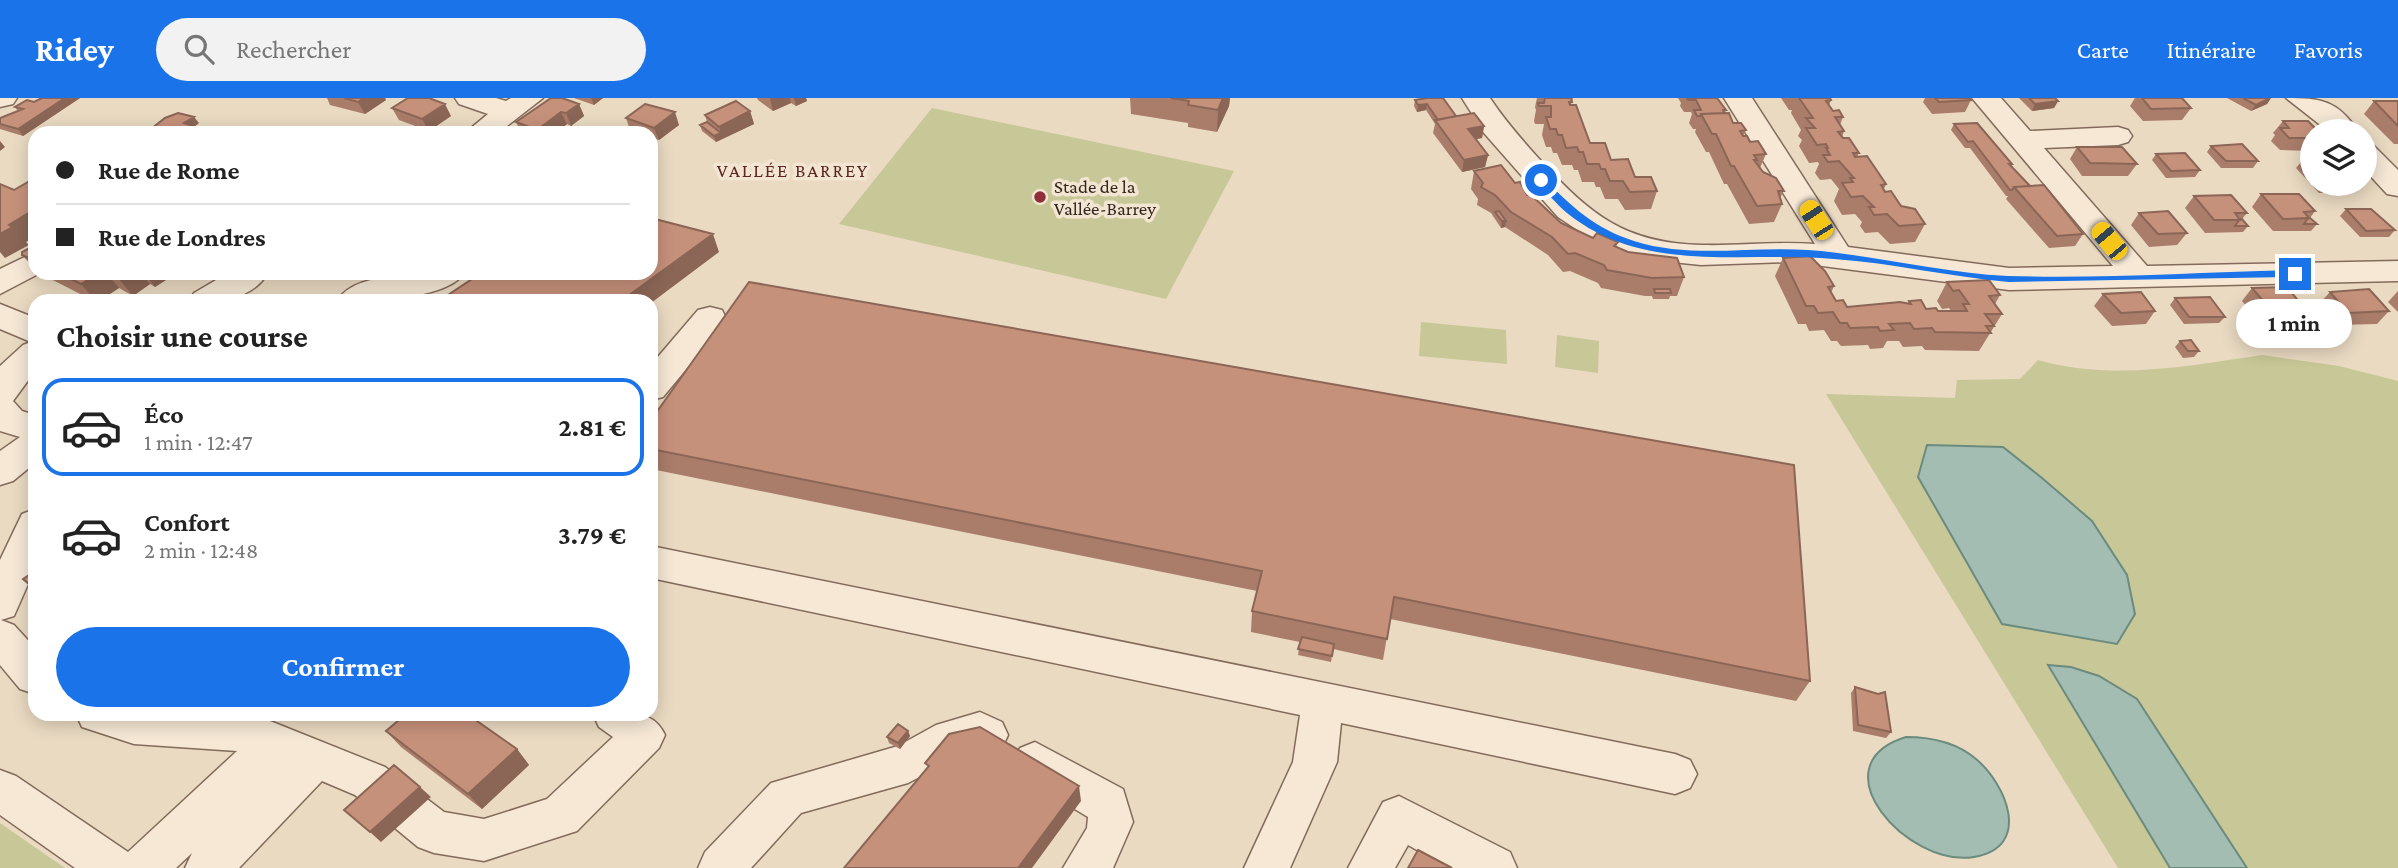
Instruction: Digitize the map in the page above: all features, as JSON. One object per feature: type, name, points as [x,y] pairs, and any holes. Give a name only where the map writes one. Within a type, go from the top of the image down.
[{"type":"street","points":[[469,98],[519,105]]},
{"type":"street","points":[[1476,98],[1494,127],[1558,200],[1580,218],[1616,239],[1653,250],[1701,256],[1791,252],[2009,279],[2398,271]]},
{"type":"street","points":[[1738,98],[1839,256]]},
{"type":"street","points":[[1986,98],[2140,278]]},
{"type":"street","points":[[2300,98],[2331,119]]},
{"type":"street","points":[[489,126],[519,105]]},
{"type":"street","points":[[2022,140],[2118,136]]},
{"type":"street","points":[[2378,157],[2398,187]]},
{"type":"street","points":[[0,283],[28,266]]},
{"type":"street","points":[[217,294],[240,280]]},
{"type":"street","points":[[365,294],[431,280]]},
{"type":"street","points":[[0,315],[24,347],[0,393]]},
{"type":"street","points":[[658,380],[710,318]]},
{"type":"street","points":[[0,471],[18,429]]},
{"type":"street","points":[[0,604],[28,540]]},
{"type":"street","points":[[658,563],[1675,774]]},
{"type":"street","points":[[0,638],[28,668]]},
{"type":"street","points":[[1267,868],[1315,762],[1323,701]]},
{"type":"street","points":[[121,721],[134,725],[266,736],[370,781],[433,832],[484,840],[561,816],[644,735],[624,721]]},
{"type":"street","points":[[721,868],[787,797],[908,763],[951,738],[980,730],[1107,804],[1113,816],[1110,833],[1086,868]]},
{"type":"street","points":[[144,868],[266,736]]},
{"type":"street","points":[[208,868],[266,736]]},
{"type":"street","points":[[0,790],[113,868]]},
{"type":"street","points":[[1371,868],[1399,817],[1494,868]]},
{"type":"shaded area","name":"Stade de la Vallée-Barrey","points":[[932,108],[1234,171],[1166,299],[839,224]]},
{"type":"shaded area","points":[[1421,322],[1506,330],[1507,364],[1419,356]]},
{"type":"shaded area","points":[[1557,335],[1599,341],[1598,373],[1555,367]]},
{"type":"shaded area","points":[[2262,355],[2339,366],[2398,381],[2398,868],[2118,868],[1826,394],[1955,398],[1957,380],[2020,379],[2038,360],[2094,370],[2122,371],[2178,367]]},
{"type":"shaded area","points":[[1927,445],[2003,447],[2092,521],[2127,575],[2135,614],[2117,644],[2002,624],[1918,477]]},
{"type":"shaded area","points":[[2048,665],[2071,667],[2099,676],[2137,699],[2247,868],[2170,868]]},
{"type":"shaded area","points":[[1906,737],[1934,739],[1968,753],[1997,783],[2008,814],[2008,828],[2003,841],[1992,851],[1974,857],[1948,856],[1923,847],[1899,831],[1881,812],[1870,790],[1869,769],[1880,751]]},
{"type":"shaded area","points":[[0,823],[65,868],[0,868]]},
{"type":"building","points":[[42,98],[65,98],[18,129],[0,124],[0,118],[23,109],[15,107],[27,100],[34,102]]},
{"type":"building","points":[[344,98],[364,98],[358,102]]},
{"type":"building","points":[[408,98],[429,98],[445,104],[422,119],[392,108]]},
{"type":"building","points":[[551,98],[562,98],[579,104],[566,113],[561,112],[542,126],[526,126],[516,122]]},
{"type":"building","points":[[1171,98],[1223,98],[1218,110],[1188,105],[1189,101]]},
{"type":"building","points":[[1443,98],[1456,116],[1438,120],[1427,104],[1418,105],[1415,100]]},
{"type":"building","points":[[1545,98],[1571,98],[1570,105],[1576,105],[1590,143],[1605,143],[1611,160],[1628,159],[1635,177],[1651,177],[1657,191],[1630,192],[1623,181],[1610,181],[1605,169],[1601,169],[1599,164],[1587,164],[1583,152],[1579,152],[1577,147],[1566,148],[1562,135],[1558,135],[1556,129],[1550,129],[1546,117],[1551,117],[1551,106],[1539,106],[1538,103],[1544,103]]},
{"type":"building","points":[[1687,98],[1717,98],[1726,110],[1723,110],[1724,113],[1697,116],[1694,110],[1701,110],[1696,100]]},
{"type":"building","points":[[1799,98],[1830,98],[1831,100],[1826,101],[1833,111],[1839,110],[1843,117],[1835,117],[1844,131],[1838,132],[1843,138],[1849,138],[1859,153],[1853,153],[1855,157],[1867,156],[1886,184],[1881,185],[1885,192],[1891,191],[1901,206],[1915,209],[1925,224],[1899,226],[1887,214],[1874,215],[1869,207],[1874,207],[1863,196],[1851,197],[1842,183],[1853,182],[1850,178],[1854,178],[1839,161],[1828,162],[1823,155],[1830,155],[1828,148],[1826,144],[1817,145],[1806,128],[1815,128],[1806,118],[1813,118]]},
{"type":"building","points":[[1935,98],[1970,98],[1971,100],[1939,102]]},
{"type":"building","points":[[2029,98],[2055,98],[2058,101],[2035,104]]},
{"type":"building","points":[[2142,98],[2182,98],[2191,108],[2151,109]]},
{"type":"building","points":[[2243,98],[2270,98],[2256,105]]},
{"type":"building","points":[[736,101],[750,111],[719,127],[705,115]]},
{"type":"building","points":[[2374,101],[2398,101],[2398,126]]},
{"type":"building","points":[[645,104],[675,112],[657,126],[626,118]]},
{"type":"building","points":[[178,113],[194,117],[184,123],[193,126],[155,126]]},
{"type":"building","points":[[1474,113],[1484,126],[1468,129],[1488,155],[1464,160],[1435,120]]},
{"type":"building","points":[[1729,113],[1733,123],[1741,123],[1746,130],[1740,131],[1743,136],[1747,136],[1750,142],[1758,141],[1766,154],[1754,155],[1757,160],[1754,160],[1763,172],[1776,178],[1784,191],[1778,191],[1782,204],[1757,206],[1734,166],[1731,166],[1716,134],[1712,134],[1701,114]]},
{"type":"building","points":[[2283,121],[2300,121],[2300,138],[2289,138],[2280,128],[2289,128]]},
{"type":"building","points":[[707,122],[721,133],[714,136],[700,125]]},
{"type":"building","points":[[1977,123],[2030,186],[2014,187],[2010,190],[1973,141],[1968,142],[1954,124]]},
{"type":"building","points":[[2242,144],[2258,161],[2226,161],[2211,146]]},
{"type":"building","points":[[2077,147],[2122,147],[2137,164],[2090,163]]},
{"type":"building","points":[[2185,153],[2200,170],[2171,171],[2156,154]]},
{"type":"building","points":[[1501,165],[1515,183],[1520,182],[1527,195],[1530,194],[1561,223],[1593,238],[1597,233],[1618,242],[1614,246],[1628,252],[1677,258],[1684,277],[1652,278],[1607,270],[1604,265],[1575,253],[1568,254],[1552,237],[1511,212],[1495,195],[1481,187],[1483,183],[1474,171]]},
{"type":"building","points":[[28,182],[28,213],[0,234],[0,184],[14,190]]},
{"type":"building","points":[[2044,185],[2083,234],[2057,236],[2014,187]]},
{"type":"building","points":[[2261,194],[2299,194],[2315,211],[2304,212],[2309,218],[2283,219]]},
{"type":"building","points":[[2231,195],[2247,213],[2235,213],[2240,220],[2214,220],[2194,196]]},
{"type":"building","points":[[2346,209],[2371,209],[2395,230],[2366,231]]},
{"type":"building","points":[[1499,211],[1506,221],[1502,221],[1495,212]]},
{"type":"building","points":[[2168,211],[2187,233],[2158,234],[2139,213]]},
{"type":"building","points":[[2310,218],[2317,224],[2304,224]]},
{"type":"building","points":[[2242,219],[2248,226],[2235,226]]},
{"type":"building","points":[[658,220],[713,234],[658,274]]},
{"type":"building","points":[[28,249],[28,258],[22,255]]},
{"type":"building","points":[[1810,256],[1825,271],[1834,286],[1828,287],[1836,301],[1843,300],[1847,307],[1900,302],[1911,304],[1909,301],[1921,300],[1926,309],[1967,311],[1963,304],[1969,304],[1959,290],[1953,291],[1947,282],[1989,280],[2000,295],[1989,296],[2002,314],[1985,314],[1994,326],[1986,326],[1991,333],[1935,332],[1932,328],[1914,329],[1910,323],[1889,324],[1894,330],[1880,331],[1878,327],[1850,328],[1847,323],[1840,323],[1833,312],[1818,313],[1814,306],[1806,306],[1783,258]]},
{"type":"building","points":[[470,280],[650,280],[631,294],[450,294]]},
{"type":"building","points":[[749,282],[1794,465],[1810,681],[1394,597],[1387,639],[1252,611],[1262,571],[658,450],[658,410]]},
{"type":"building","points":[[2287,287],[2305,309],[2270,309],[2252,288]]},
{"type":"building","points":[[1654,289],[1670,289],[1671,293],[1655,293]]},
{"type":"building","points":[[2369,289],[2389,311],[2348,313],[2330,292]]},
{"type":"building","points":[[2141,292],[2155,311],[2121,313],[2103,294]]},
{"type":"building","points":[[2210,297],[2225,317],[2189,317],[2175,298]]},
{"type":"building","points":[[2191,340],[2199,351],[2188,351],[2180,341]]},
{"type":"building","points":[[1302,637],[1334,644],[1332,656],[1298,649]]},
{"type":"building","points":[[1855,687],[1878,694],[1885,692],[1891,732],[1858,725]]},
{"type":"building","points":[[398,721],[477,721],[517,749],[468,794],[386,731]]},
{"type":"building","points":[[898,724],[908,731],[898,743],[887,737]]},
{"type":"building","points":[[980,727],[1079,786],[1018,868],[844,868],[929,766],[925,763],[949,734]]},
{"type":"building","points":[[394,765],[420,787],[370,832],[344,810]]},
{"type":"building","points":[[1418,850],[1452,868],[1408,868]]},
{"type":"place","name":"Stade de la Vallée-Barrey","points":[[1040,197]]},
{"type":"district","name":"VALLÉE BARREY","points":[[793,170]]},
{"type":"route","points":[[1541,180],[1569,210],[1602,233],[1653,250],[1676,253],[1701,256],[1791,252],[2009,279],[2295,274]]}]
